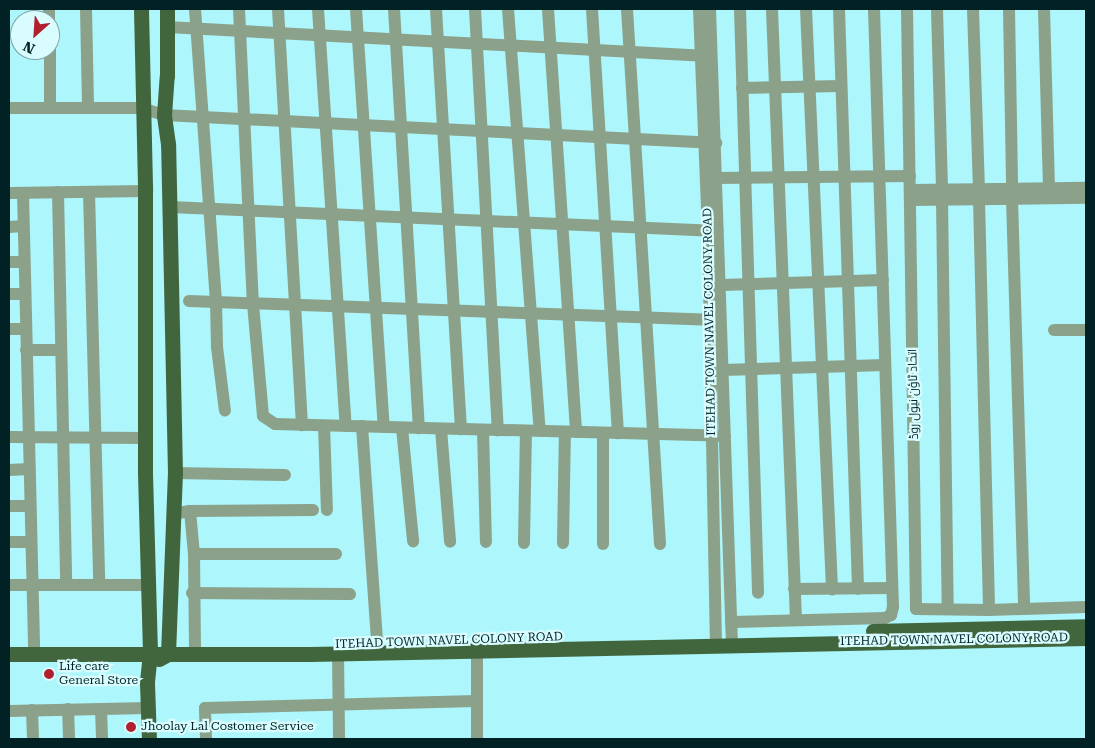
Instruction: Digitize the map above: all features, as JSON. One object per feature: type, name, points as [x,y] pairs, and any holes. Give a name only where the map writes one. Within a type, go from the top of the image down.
[{"type":"main road","points":[[141,9],[145,438],[150,659],[147,683],[149,739]]},
{"type":"main road","points":[[9,654],[150,659],[168,654],[175,473],[170,207],[168,144],[164,115],[167,76],[167,9]]},
{"type":"main road","name":"ITEHAD TOWN NAVEL COLONY ROAD","points":[[168,654],[191,651],[1086,626]]},
{"type":"main road","name":"ITEHAD TOWN NAVEL COLONY ROAD","points":[[726,636],[1086,638]]},
{"type":"main road","name":"ITEHAD TOWN NAVEL COLONY ROAD","points":[[191,651],[338,653],[378,647]]},
{"type":"street","points":[[86,9],[88,108]]},
{"type":"street","points":[[195,9],[216,302],[217,347],[225,411]]},
{"type":"street","points":[[238,9],[253,304],[263,416],[275,424],[719,435]]},
{"type":"street","points":[[278,9],[302,425]]},
{"type":"street","points":[[318,9],[346,426]]},
{"type":"street","points":[[356,9],[384,427]]},
{"type":"street","points":[[394,9],[419,428]]},
{"type":"street","points":[[436,9],[461,429]]},
{"type":"street","points":[[475,9],[498,430]]},
{"type":"street","points":[[508,9],[540,431]]},
{"type":"street","points":[[548,9],[568,315],[570,432],[563,543]]},
{"type":"street","points":[[592,9],[618,433]]},
{"type":"street","points":[[628,9],[660,544]]},
{"type":"street","name":"ITEHAD TOWN NAVEL COLONY ROAD","points":[[699,9],[706,56],[714,230],[726,636]]},
{"type":"street","name":"ITEHAD TOWN NAVEL COLONY ROAD","points":[[706,56],[710,9]]},
{"type":"street","points":[[740,9],[758,593]]},
{"type":"street","points":[[772,9],[777,178],[796,620]]},
{"type":"street","points":[[806,9],[812,177],[832,589]]},
{"type":"street","points":[[839,9],[858,589]]},
{"type":"street","points":[[726,636],[796,620],[885,618],[891,615],[893,607],[874,9]]},
{"type":"street","name":"اتحاد ٹاؤن نیول روڈ","points":[[907,9],[912,195],[916,609],[989,610],[1086,607]]},
{"type":"street","points":[[937,9],[942,194],[948,609]]},
{"type":"street","points":[[973,9],[989,610]]},
{"type":"street","points":[[1009,9],[1012,194],[1024,609]]},
{"type":"street","points":[[1044,9],[1049,189]]},
{"type":"street","points":[[167,27],[706,56]]},
{"type":"street","points":[[50,60],[50,108]]},
{"type":"street","points":[[742,88],[841,86]]},
{"type":"street","points":[[9,108],[141,108],[164,115],[203,118],[709,143]]},
{"type":"street","name":"ITEHAD TOWN NAVEL COLONY ROAD","points":[[709,143],[717,178],[714,230],[721,285],[716,320],[723,370],[719,435],[726,636]]},
{"type":"street","points":[[717,178],[910,176]]},
{"type":"street","points":[[1012,194],[1049,189],[1086,188]]},
{"type":"street","points":[[58,192],[66,585]]},
{"type":"street","points":[[89,192],[99,585]]},
{"type":"street","points":[[9,193],[144,192]]},
{"type":"street","points":[[23,193],[34,654]]},
{"type":"street","points":[[912,195],[1012,194],[1086,198]]},
{"type":"street","points":[[170,207],[714,230]]},
{"type":"street","points":[[9,227],[23,226]]},
{"type":"street","points":[[9,262],[24,262]]},
{"type":"street","points":[[721,285],[883,280]]},
{"type":"street","points":[[9,294],[25,294]]},
{"type":"street","points":[[189,301],[716,320]]},
{"type":"street","points":[[9,329],[26,329]]},
{"type":"street","points":[[1054,330],[1086,330]]},
{"type":"street","points":[[26,350],[61,350]]},
{"type":"street","points":[[723,370],[885,364]]},
{"type":"street","points":[[324,426],[327,510]]},
{"type":"street","points":[[362,426],[378,647]]},
{"type":"street","points":[[402,428],[413,541]]},
{"type":"street","points":[[441,428],[450,542]]},
{"type":"street","points":[[483,430],[486,542]]},
{"type":"street","points":[[524,542],[526,431]]},
{"type":"street","points":[[603,432],[603,544]]},
{"type":"street","points":[[9,437],[145,438]]},
{"type":"street","points":[[9,470],[29,469]]},
{"type":"street","points":[[175,473],[284,475]]},
{"type":"street","points":[[9,506],[30,506]]},
{"type":"street","points":[[174,514],[190,511],[313,510]]},
{"type":"street","points":[[190,511],[194,554],[191,651]]},
{"type":"street","points":[[9,542],[31,542]]},
{"type":"street","points":[[194,554],[336,554]]},
{"type":"street","points":[[9,584],[148,585]]},
{"type":"street","points":[[794,589],[891,588]]},
{"type":"street","points":[[192,593],[350,594]]},
{"type":"street","points":[[476,644],[478,739]]},
{"type":"street","points":[[338,653],[337,704],[339,739]]},
{"type":"street","points":[[206,739],[205,708],[476,701]]},
{"type":"street","points":[[9,711],[148,708]]},
{"type":"street","points":[[101,709],[102,739]]},
{"type":"street","points":[[32,710],[33,739]]},
{"type":"street","points":[[68,710],[69,739]]},
{"type":"place","name":"Life care General Store","points":[[49,674]]},
{"type":"place","name":"Jhoolay Lal Costomer Service","points":[[131,727]]}]
